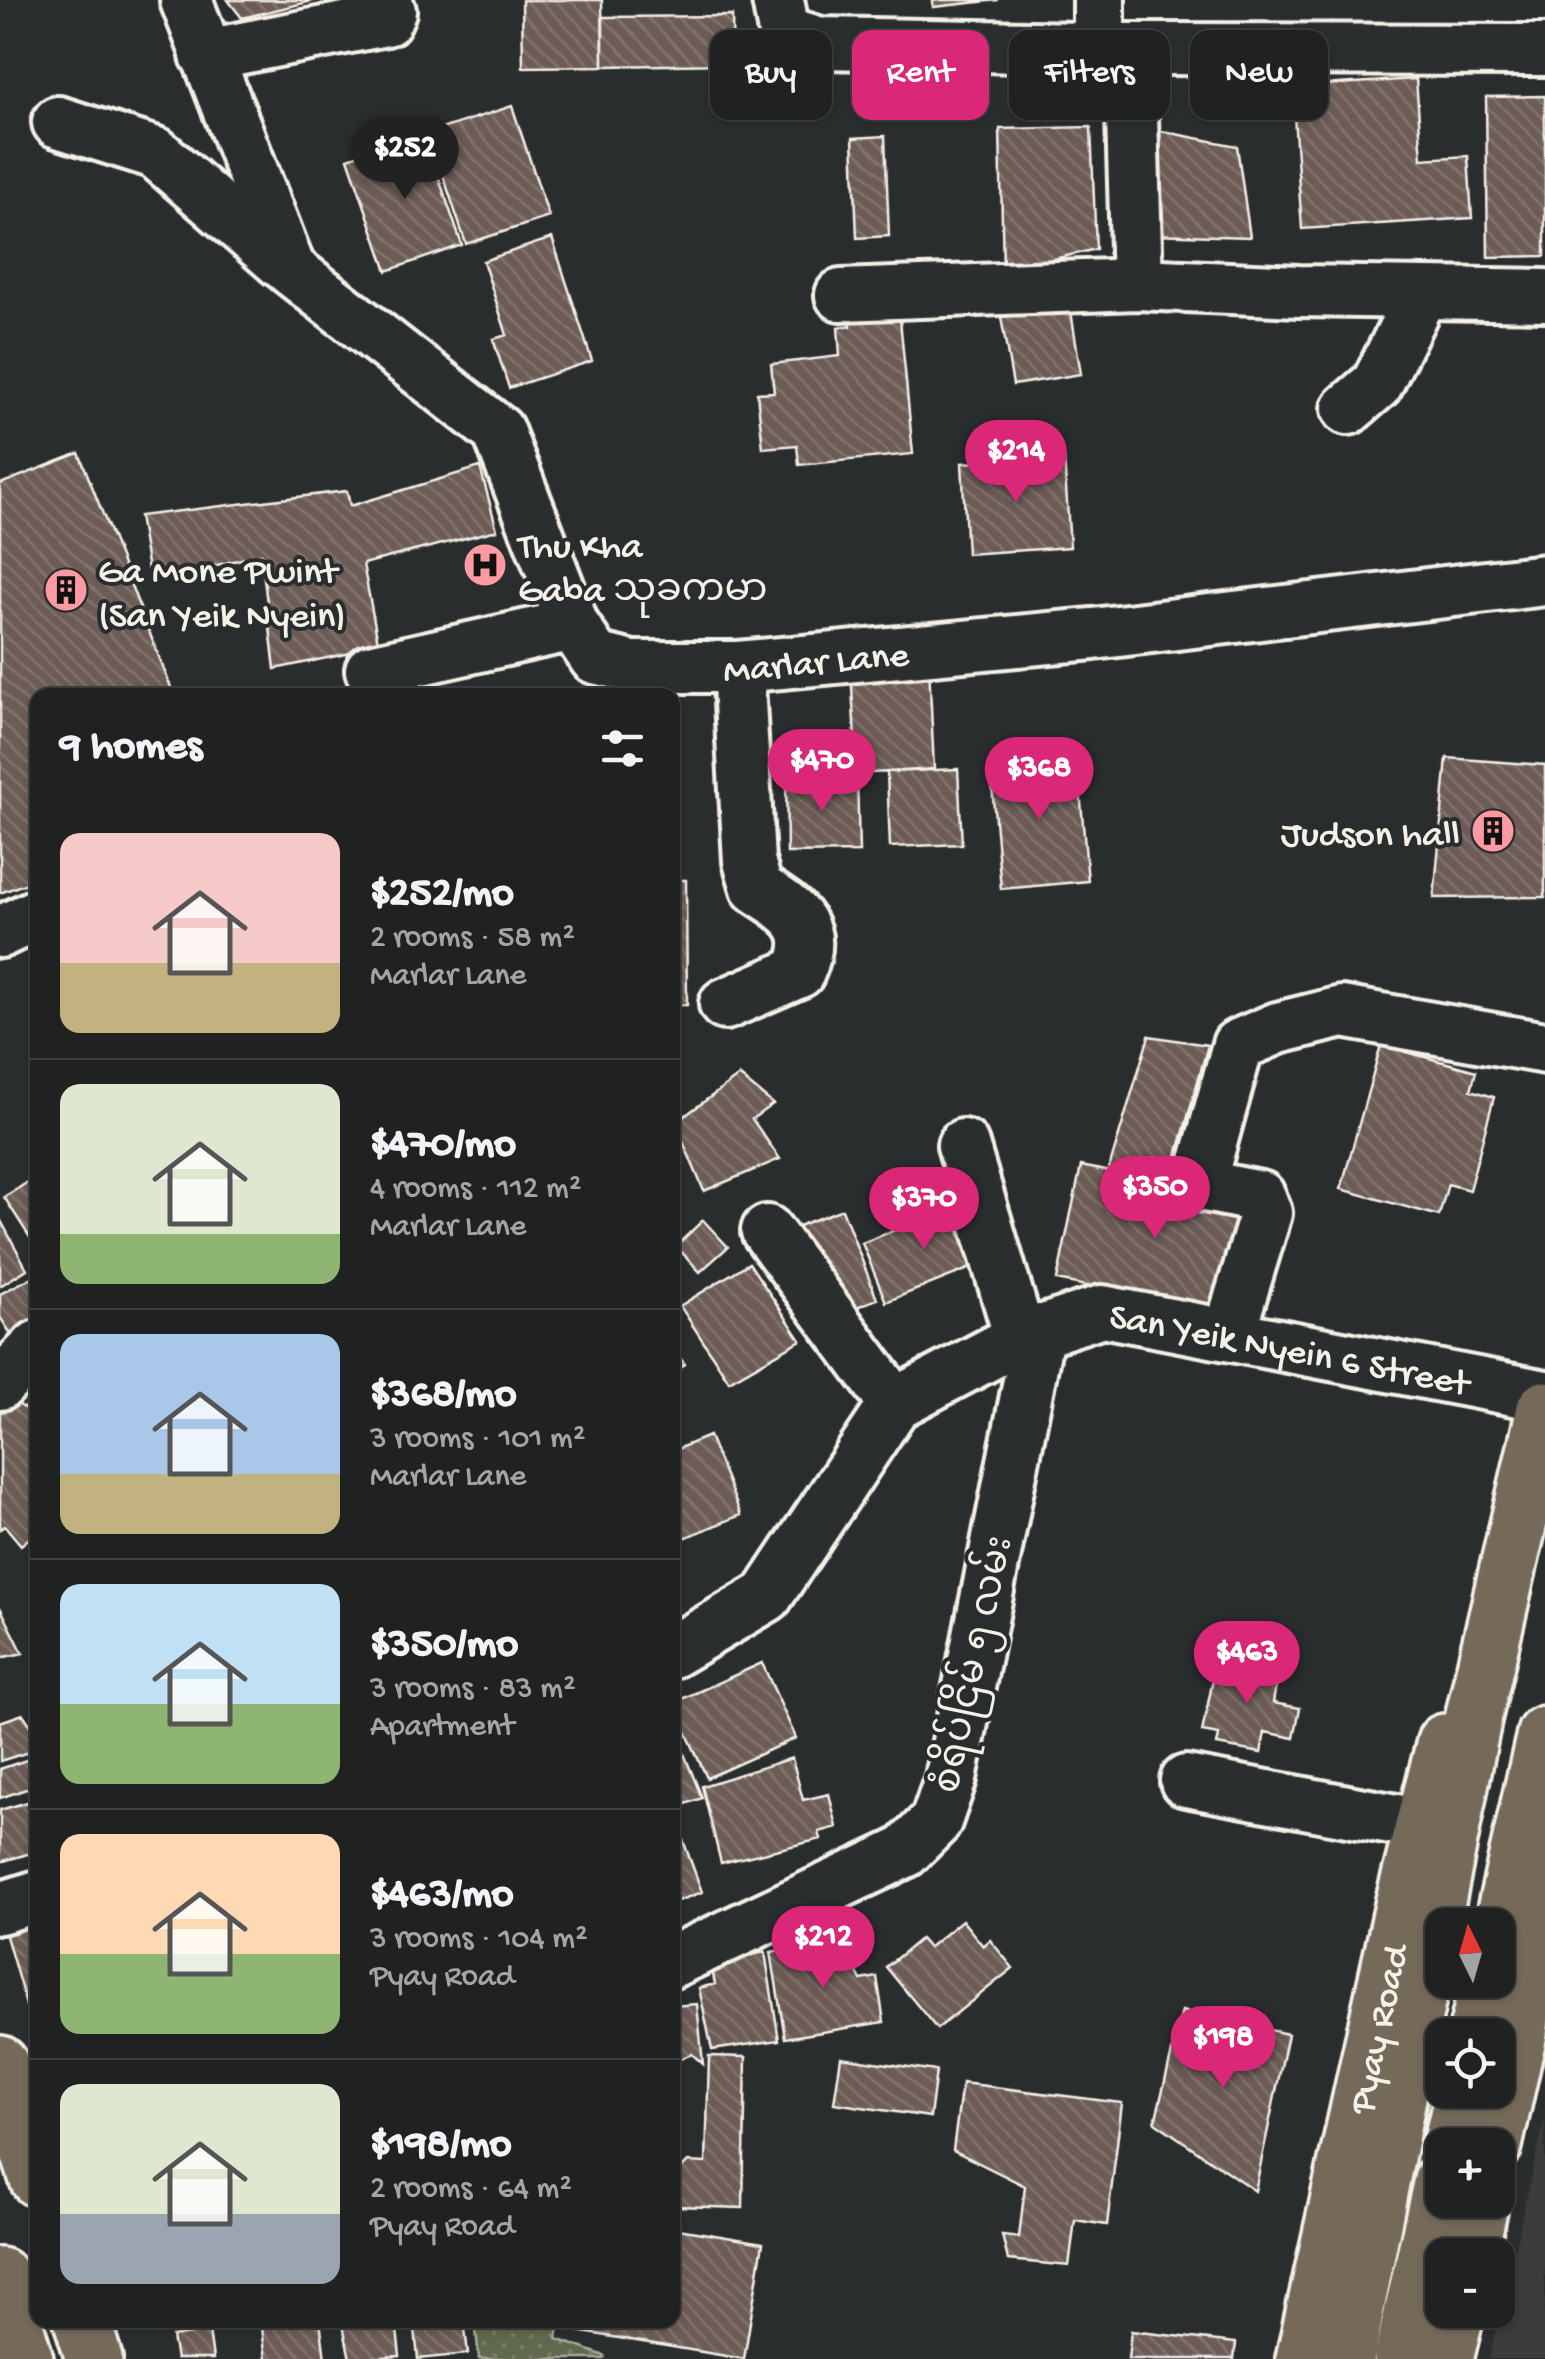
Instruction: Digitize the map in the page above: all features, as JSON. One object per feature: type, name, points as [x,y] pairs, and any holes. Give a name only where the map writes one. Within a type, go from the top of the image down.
[{"type":"main road","name":"Pyay Road","points":[[1346,2359],[1474,1715],[1545,1408]]},
{"type":"main road","name":"Pyay Road","points":[[1304,2359],[1404,1901],[1449,1727],[1474,1715]]},
{"type":"main road","points":[[1509,1908],[1537,1820],[1545,1734]]},
{"type":"main road","points":[[1498,2128],[1520,2033],[1545,1852]]},
{"type":"main road","points":[[0,2064],[30,2154]]},
{"type":"main road","points":[[1402,2359],[1434,2218]]},
{"type":"main road","points":[[0,2276],[25,2359]]},
{"type":"main road","points":[[84,2328],[94,2359]]},
{"type":"main road","points":[[1446,2359],[1452,2328]]},
{"type":"street","points":[[186,0],[290,269]]},
{"type":"street","points":[[206,55],[386,20],[390,11],[386,0]]},
{"type":"street","points":[[778,0],[784,32],[820,42],[1009,35]]},
{"type":"street","points":[[1170,35],[1545,50]]},
{"type":"street","points":[[1119,120],[1137,284]]},
{"type":"street","name":"Marlar Lane","points":[[58,122],[156,153],[290,269],[498,430],[573,625],[595,658],[632,667],[738,667],[1093,634],[1545,580]]},
{"type":"street","points":[[841,296],[1137,284],[1545,295]]},
{"type":"street","points":[[1348,410],[1377,384],[1422,293]]},
{"type":"street","points":[[372,670],[573,625]]},
{"type":"street","points":[[726,1004],[798,972],[808,952],[805,928],[782,904],[757,888],[749,860],[738,667]]},
{"type":"street","points":[[0,932],[30,918]]},
{"type":"street","points":[[1228,1334],[1266,1213],[1260,1197],[1205,1186],[1203,1172],[1238,1045],[1278,1028],[1342,1012],[1545,1048]]},
{"type":"street","points":[[962,1145],[1029,1334]]},
{"type":"street","points":[[680,1647],[767,1596],[895,1404],[767,1231]]},
{"type":"street","name":"San Yeik Nyein 6 Street","points":[[895,1404],[1029,1334],[1102,1310],[1545,1396]]},
{"type":"street","name":"စံရိပ်ငြိမ် ၅ လမ်း","points":[[680,1958],[905,1852],[936,1822],[950,1778],[1029,1334]]},
{"type":"street","points":[[0,1384],[30,1354]]},
{"type":"street","points":[[1186,1781],[1424,1825]]},
{"type":"street","points":[[0,1908],[30,1899]]},
{"type":"shaded area","points":[[1545,2118],[1545,2359],[1489,2359],[1496,2328],[1515,2328],[1515,2247]]},
{"type":"green space","points":[[476,2328],[559,2328],[557,2339],[605,2356],[604,2359],[479,2359]]},
{"type":"building","points":[[228,0],[316,0],[242,18]]},
{"type":"building","points":[[522,0],[602,0],[603,66],[523,67]]},
{"type":"building","points":[[933,0],[998,0],[933,7]]},
{"type":"building","points":[[732,16],[732,30],[710,30],[710,64],[603,66],[603,17]]},
{"type":"building","points":[[1416,79],[1422,159],[1468,156],[1472,218],[1302,229],[1294,120],[1328,120],[1328,85]]},
{"type":"building","points":[[1545,96],[1545,256],[1488,257],[1486,97]]},
{"type":"building","points":[[512,106],[549,217],[466,244],[429,133]]},
{"type":"building","points":[[1091,127],[1096,249],[1003,271],[1000,129]]},
{"type":"building","points":[[1150,129],[1237,146],[1250,237],[1150,234]]},
{"type":"building","points":[[423,132],[462,245],[387,271],[348,158]]},
{"type":"building","points":[[885,136],[889,236],[857,238],[853,138]]},
{"type":"building","points":[[552,238],[592,361],[509,388],[493,339],[507,335],[483,261]]},
{"type":"building","points":[[1070,305],[1081,374],[1013,385],[1001,317]]},
{"type":"building","points":[[899,309],[913,454],[799,465],[797,445],[763,448],[757,393],[774,392],[771,364],[840,356],[838,327],[851,326],[850,314]]},
{"type":"building","name":"Ga Mone Pwint (San Yeik Nyein)","points":[[79,453],[171,688],[30,688],[30,882],[0,893],[0,484]]},
{"type":"building","points":[[1064,457],[1070,547],[967,554],[962,463]]},
{"type":"building","points":[[480,467],[497,530],[363,564],[379,647],[275,669],[261,554],[150,582],[139,516],[347,491],[350,506]]},
{"type":"building","points":[[929,665],[934,769],[857,774],[851,670]]},
{"type":"building","points":[[473,686],[473,688],[421,687]]},
{"type":"building","points":[[1077,756],[1088,881],[1001,889],[990,763]]},
{"type":"building","name":"Judson hall","points":[[1447,758],[1545,765],[1545,897],[1434,898]]},
{"type":"building","points":[[958,769],[962,844],[890,847],[887,772]]},
{"type":"building","points":[[857,774],[859,852],[787,853],[786,775]]},
{"type":"building","points":[[680,880],[686,880],[687,1005],[680,1005]]},
{"type":"building","points":[[1149,1036],[1208,1045],[1169,1184],[1108,1172]]},
{"type":"building","points":[[1381,1045],[1476,1071],[1471,1090],[1494,1097],[1469,1190],[1448,1184],[1439,1216],[1341,1189]]},
{"type":"building","points":[[739,1076],[773,1104],[752,1119],[780,1159],[704,1191],[680,1135],[680,1119]]},
{"type":"building","points":[[1081,1166],[1253,1201],[1229,1315],[1057,1280]]},
{"type":"building","points":[[30,1181],[30,1238],[4,1197]]},
{"type":"building","points":[[963,1203],[986,1262],[886,1302],[862,1243]]},
{"type":"building","points":[[842,1209],[877,1299],[834,1316],[798,1226]]},
{"type":"building","points":[[0,1219],[27,1269],[0,1286]]},
{"type":"building","points":[[703,1220],[728,1247],[700,1272],[680,1250],[680,1242]]},
{"type":"building","points":[[749,1263],[801,1340],[729,1381],[680,1306]]},
{"type":"building","points":[[30,1278],[30,1344],[21,1350],[0,1317],[0,1294]]},
{"type":"building","points":[[8,1397],[30,1412],[30,1538],[21,1545],[5,1526],[0,1529],[0,1403]]},
{"type":"building","points":[[709,1436],[741,1515],[680,1540],[680,1448]]},
{"type":"building","points":[[0,1607],[23,1653],[0,1658]]},
{"type":"building","points":[[1218,1656],[1279,1668],[1273,1703],[1300,1708],[1294,1738],[1265,1732],[1261,1753],[1217,1745],[1219,1735],[1202,1732]]},
{"type":"building","points":[[762,1663],[796,1738],[707,1778],[680,1718],[680,1700]]},
{"type":"building","points":[[23,1714],[30,1724],[30,1752],[0,1761],[0,1722]]},
{"type":"building","points":[[680,1744],[702,1798],[680,1806]]},
{"type":"building","points":[[792,1758],[803,1800],[829,1794],[837,1827],[819,1832],[821,1839],[721,1863],[702,1786]]},
{"type":"building","points":[[30,1759],[30,1788],[0,1798],[0,1769]]},
{"type":"building","points":[[30,1801],[30,1853],[0,1862],[0,1810]]},
{"type":"building","points":[[680,1832],[702,1892],[680,1900]]},
{"type":"building","points":[[30,1903],[30,2019],[0,1915]]},
{"type":"building","points":[[962,1920],[983,1946],[990,1940],[1013,1968],[937,2029],[886,1967],[920,1939],[928,1948]]},
{"type":"building","points":[[841,1941],[861,1980],[877,1977],[884,2022],[785,2038],[771,1952]]},
{"type":"building","points":[[765,1952],[779,2040],[712,2050],[699,1988],[715,1984],[711,1964]]},
{"type":"building","points":[[697,2004],[703,2064],[692,2054],[680,2059],[680,2005]]},
{"type":"building","points":[[1182,2011],[1288,2034],[1255,2191],[1155,2122]]},
{"type":"building","points":[[709,2056],[746,2057],[743,2208],[680,2206],[680,2170],[688,2162],[706,2163]]},
{"type":"building","points":[[841,2057],[936,2071],[930,2117],[834,2103]]},
{"type":"building","points":[[962,2083],[1122,2103],[1107,2225],[1075,2220],[1069,2266],[1008,2260],[1002,2235],[1019,2237],[1025,2186],[953,2150]]},
{"type":"building","points":[[680,2229],[763,2243],[744,2359],[565,2329],[680,2328]]},
{"type":"building","points":[[262,2328],[321,2328],[325,2359],[266,2359]]},
{"type":"building","points":[[344,2328],[397,2328],[400,2356],[350,2359]]},
{"type":"building","points":[[415,2328],[465,2328],[468,2354],[418,2359]]},
{"type":"building","points":[[209,2331],[213,2359],[176,2359],[172,2337]]},
{"type":"building","points":[[1131,2331],[1236,2343],[1234,2359],[1128,2359]]},
{"type":"place","name":"Thu Kha Gaba သုခကမာ","points":[[485,565]]},
{"type":"place","name":"Ga Mone Pwint (San Yeik Nyein)","points":[[66,590]]},
{"type":"place","name":"Judson hall","points":[[1493,831]]}]
